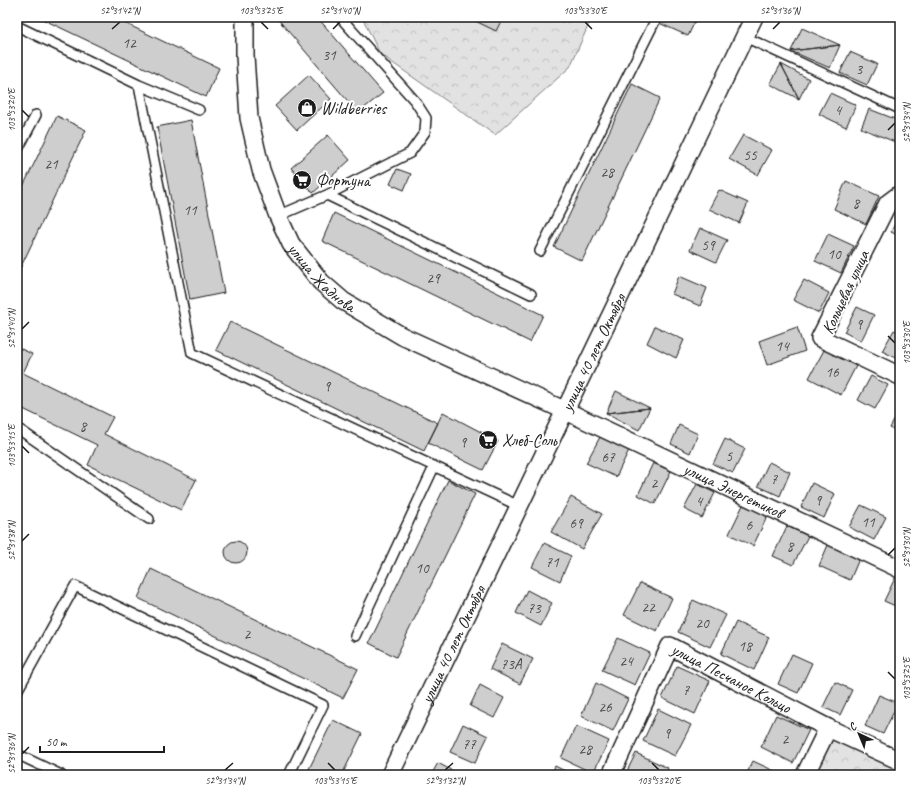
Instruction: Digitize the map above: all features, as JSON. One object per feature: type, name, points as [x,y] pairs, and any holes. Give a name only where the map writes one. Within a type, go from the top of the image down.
[{"type":"street","name":"улица Жаднова","points":[[245,17],[245,56],[250,118],[261,170],[278,216],[291,244],[305,263],[321,282],[343,301],[402,336],[566,411]]},
{"type":"street","name":"улица 40 лет Октября","points":[[390,775],[754,17]]},
{"type":"street","name":"Кольцевая улица","points":[[900,194],[888,203],[820,338],[900,376]]},
{"type":"street","name":"улица Энергетиков","points":[[566,411],[900,569]]},
{"type":"street","name":"улица Песчаное Кольцо","points":[[611,775],[670,646],[828,728],[900,762]]},
{"type":"street","points":[[805,775],[828,728]]},
{"type":"lane","points":[[278,216],[327,195],[410,153],[425,132],[426,118],[415,101],[340,17]]},
{"type":"lane","points":[[540,252],[657,17]]},
{"type":"lane","points":[[17,26],[139,85],[199,110]]},
{"type":"lane","points":[[745,37],[900,109]]},
{"type":"lane","points":[[139,85],[192,353],[519,506]]},
{"type":"lane","points":[[17,151],[36,115]]},
{"type":"lane","points":[[327,195],[531,294]]},
{"type":"lane","points":[[17,428],[149,519]]},
{"type":"lane","points":[[355,636],[434,467]]},
{"type":"lane","points":[[17,691],[75,586],[323,705],[289,775]]},
{"type":"lane","points":[[17,754],[61,775]]},
{"type":"green space","points":[[362,17],[592,17],[570,67],[495,135],[380,54]]},
{"type":"green space","points":[[828,728],[900,762],[900,775],[805,775]]},
{"type":"building","points":[[38,17],[112,17],[219,68],[206,97]]},
{"type":"building","points":[[276,17],[317,17],[383,93],[358,113]]},
{"type":"building","points":[[467,17],[503,17],[496,31]]},
{"type":"building","points":[[662,17],[697,17],[688,36],[659,23]]},
{"type":"building","points":[[802,28],[840,45],[791,51]]},
{"type":"building","points":[[840,45],[830,68],[791,51]]},
{"type":"building","points":[[850,52],[877,64],[867,85],[840,73]]},
{"type":"building","points":[[781,64],[809,79],[799,99]]},
{"type":"building","points":[[781,64],[799,99],[770,84]]},
{"type":"building","points":[[309,75],[331,99],[297,130],[275,106]]},
{"type":"building","points":[[632,84],[660,98],[582,261],[554,247]]},
{"type":"building","points":[[830,93],[856,105],[846,127],[819,114]]},
{"type":"building","points":[[869,109],[900,121],[900,144],[861,128]]},
{"type":"building","points":[[57,116],[86,130],[17,275],[17,199]]},
{"type":"building","points":[[191,120],[224,293],[190,300],[157,127]]},
{"type":"building","points":[[328,135],[350,160],[313,193],[291,168]]},
{"type":"building","points":[[743,135],[772,150],[758,175],[729,159]]},
{"type":"building","points":[[397,169],[411,174],[404,190],[390,184]]},
{"type":"building","points":[[846,181],[879,196],[866,224],[834,209]]},
{"type":"building","points":[[719,190],[748,203],[739,223],[709,209]]},
{"type":"building","points":[[334,213],[543,315],[530,342],[322,241]]},
{"type":"building","points":[[900,213],[900,236],[891,232]]},
{"type":"building","points":[[700,228],[727,240],[716,262],[690,250]]},
{"type":"building","points":[[828,234],[854,246],[841,273],[815,261]]},
{"type":"building","points":[[679,276],[707,288],[700,306],[672,294]]},
{"type":"building","points":[[804,280],[829,293],[819,313],[793,300]]},
{"type":"building","points":[[857,307],[874,315],[861,341],[844,332]]},
{"type":"building","points":[[230,322],[438,423],[424,451],[216,350]]},
{"type":"building","points":[[655,326],[684,340],[676,358],[647,343]]},
{"type":"building","points":[[797,327],[805,351],[767,365],[759,341]]},
{"type":"building","points":[[894,330],[900,333],[900,360],[882,351]]},
{"type":"building","points":[[17,347],[32,354],[23,373],[113,417],[104,434],[196,480],[181,510],[88,465],[97,445],[17,406]]},
{"type":"building","points":[[824,350],[856,366],[841,395],[809,378]]},
{"type":"building","points":[[871,376],[888,385],[875,409],[858,400]]},
{"type":"building","points":[[616,391],[650,408],[606,413]]},
{"type":"building","points":[[650,408],[639,430],[606,413]]},
{"type":"building","points":[[900,409],[900,433],[890,428]]},
{"type":"building","points":[[443,412],[498,441],[483,470],[428,443]]},
{"type":"building","points":[[679,425],[698,434],[690,453],[671,444]]},
{"type":"building","points":[[600,437],[629,450],[616,477],[586,463]]},
{"type":"building","points":[[725,439],[745,449],[733,473],[713,464]]},
{"type":"building","points":[[769,462],[790,472],[780,496],[758,486]]},
{"type":"building","points":[[653,463],[671,471],[655,504],[638,495]]},
{"type":"building","points":[[448,480],[475,494],[396,657],[369,643]]},
{"type":"building","points":[[812,483],[835,494],[824,518],[801,507]]},
{"type":"building","points":[[697,484],[715,493],[702,518],[684,509]]},
{"type":"building","points":[[571,497],[602,514],[582,549],[551,532]]},
{"type":"building","points":[[744,503],[768,515],[753,546],[729,534]]},
{"type":"building","points":[[861,505],[886,517],[874,540],[849,527]]},
{"type":"building","points":[[787,526],[808,536],[793,565],[773,556]]},
{"type":"building","points":[[236,541],[244,544],[247,552],[244,560],[236,563],[228,560],[225,552],[228,544]]},
{"type":"building","points":[[544,543],[571,556],[560,581],[532,567]]},
{"type":"building","points":[[828,545],[859,559],[850,580],[819,566]]},
{"type":"building","points":[[151,569],[358,669],[343,698],[138,598]]},
{"type":"building","points":[[896,576],[900,578],[900,608],[884,601]]},
{"type":"building","points":[[640,583],[672,598],[657,631],[624,615]]},
{"type":"building","points":[[527,590],[552,603],[541,626],[516,613]]},
{"type":"building","points":[[693,600],[726,615],[710,647],[678,632]]},
{"type":"building","points":[[736,622],[769,637],[754,670],[721,654]]},
{"type":"building","points":[[618,638],[650,653],[635,685],[602,670]]},
{"type":"building","points":[[502,644],[533,659],[520,684],[490,669]]},
{"type":"building","points":[[792,654],[812,663],[798,693],[778,684]]},
{"type":"building","points":[[677,666],[710,681],[695,714],[662,698]]},
{"type":"building","points":[[835,682],[852,690],[840,715],[823,707]]},
{"type":"building","points":[[596,683],[628,699],[613,731],[581,716]]},
{"type":"building","points":[[480,685],[504,698],[494,718],[470,706]]},
{"type":"building","points":[[879,695],[898,703],[883,734],[865,726]]},
{"type":"building","points":[[658,709],[691,725],[675,756],[643,741]]},
{"type":"building","points":[[776,715],[809,730],[793,763],[761,747]]},
{"type":"building","points":[[333,720],[362,734],[342,775],[306,775]]},
{"type":"building","points":[[463,724],[488,736],[475,763],[450,752]]},
{"type":"building","points":[[576,726],[609,741],[593,773],[561,758]]},
{"type":"building","points":[[636,753],[668,768],[665,775],[625,775]]},
{"type":"building","points":[[753,761],[783,775],[746,775]]},
{"type":"building","points":[[438,763],[460,775],[431,775]]},
{"type":"building","points":[[555,766],[573,775],[551,775]]},
{"type":"place","name":"Wildberries","points":[[307,108]]},
{"type":"place","name":"Фортуна","points":[[302,180]]},
{"type":"place","name":"Хлеб-Соль","points":[[488,440]]}]
